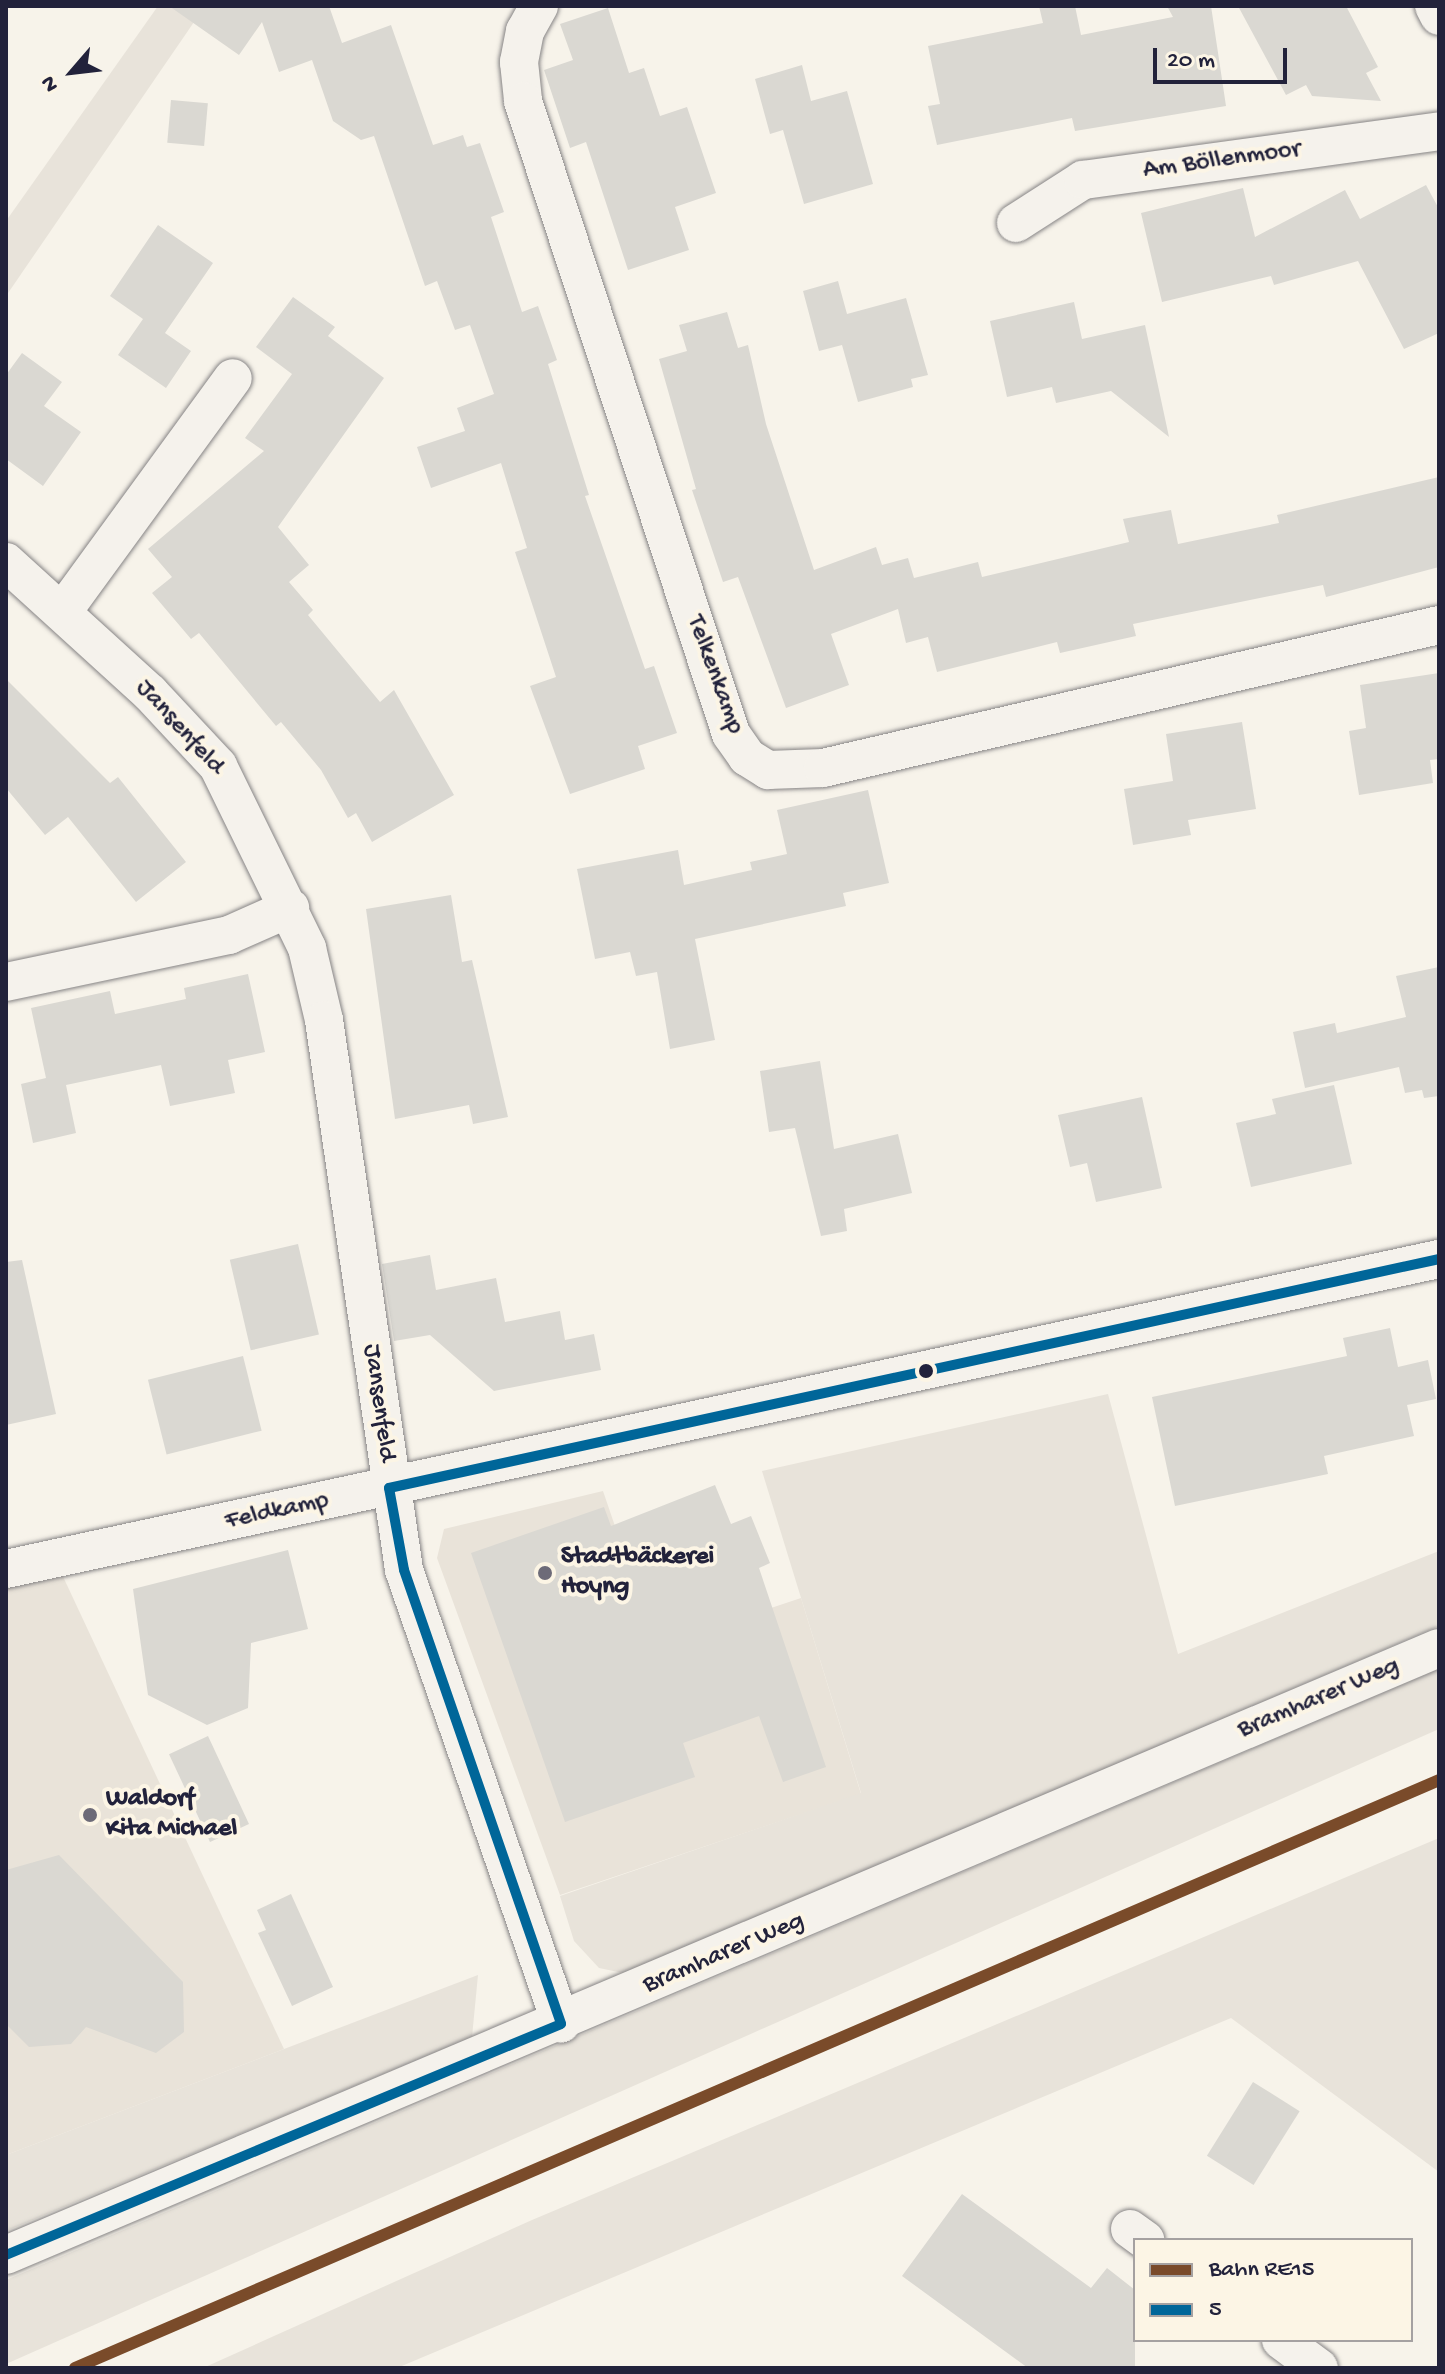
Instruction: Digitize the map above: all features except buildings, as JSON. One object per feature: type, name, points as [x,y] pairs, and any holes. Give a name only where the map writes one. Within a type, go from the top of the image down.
[{"type":"street","name":"Telkenkamp","points":[[539,6],[525,31],[519,62],[523,101],[731,734],[747,757],[768,770],[823,768],[1439,625]]},
{"type":"street","points":[[1434,6],[1439,16]]},
{"type":"street","name":"Am Böllenmoor","points":[[1016,223],[1083,180],[1439,131]]},
{"type":"street","points":[[63,611],[233,378]]},
{"type":"street","name":"Jansenfeld","points":[[6,562],[63,611],[218,766],[307,948],[324,1020],[389,1488],[404,1570],[561,2024]]},
{"type":"street","points":[[6,982],[229,935],[290,908]]},
{"type":"street","name":"Feldkamp","points":[[6,1569],[1439,1259]]},
{"type":"street","name":"Bramharer Weg","points":[[6,2255],[561,2024],[1439,1648]]},
{"type":"street","points":[[1284,2342],[1319,2368]]},
{"type":"shaded area","points":[[158,6],[205,6],[6,296],[6,221]]},
{"type":"shaded area","points":[[1108,1394],[1178,1654],[1439,1551],[1439,1626],[628,1974],[599,1968],[574,1941],[560,1896],[861,1793],[762,1471]]},
{"type":"shaded area","points":[[603,1491],[656,1646],[801,1598],[861,1794],[560,1895],[437,1558],[444,1529]]},
{"type":"shaded area","name":"Waldorf Kita Michael","points":[[59,1568],[284,2049],[6,2155],[6,1581]]},
{"type":"shaded area","points":[[1439,1669],[1439,1729],[6,2364],[6,2280]]},
{"type":"shaded area","points":[[1439,1838],[1439,2172],[1231,2018],[397,2368],[203,2368],[532,2220]]},
{"type":"shaded area","points":[[478,1975],[472,2037],[6,2231],[6,2155]]},
{"type":"rail line","name":"RE15","points":[[75,2368],[1439,1780]]},
{"type":"transit line","name":"5","points":[[389,1488],[1439,1259]]},
{"type":"transit line","name":"5","points":[[389,1488],[404,1570],[561,2024]]},
{"type":"transit line","name":"5","points":[[6,2255],[561,2024]]},
{"type":"place","name":"Stadtbäckerei Hoyng","points":[[545,1573]]},
{"type":"place","name":"Waldorf Kita Michael","points":[[90,1815]]}]
